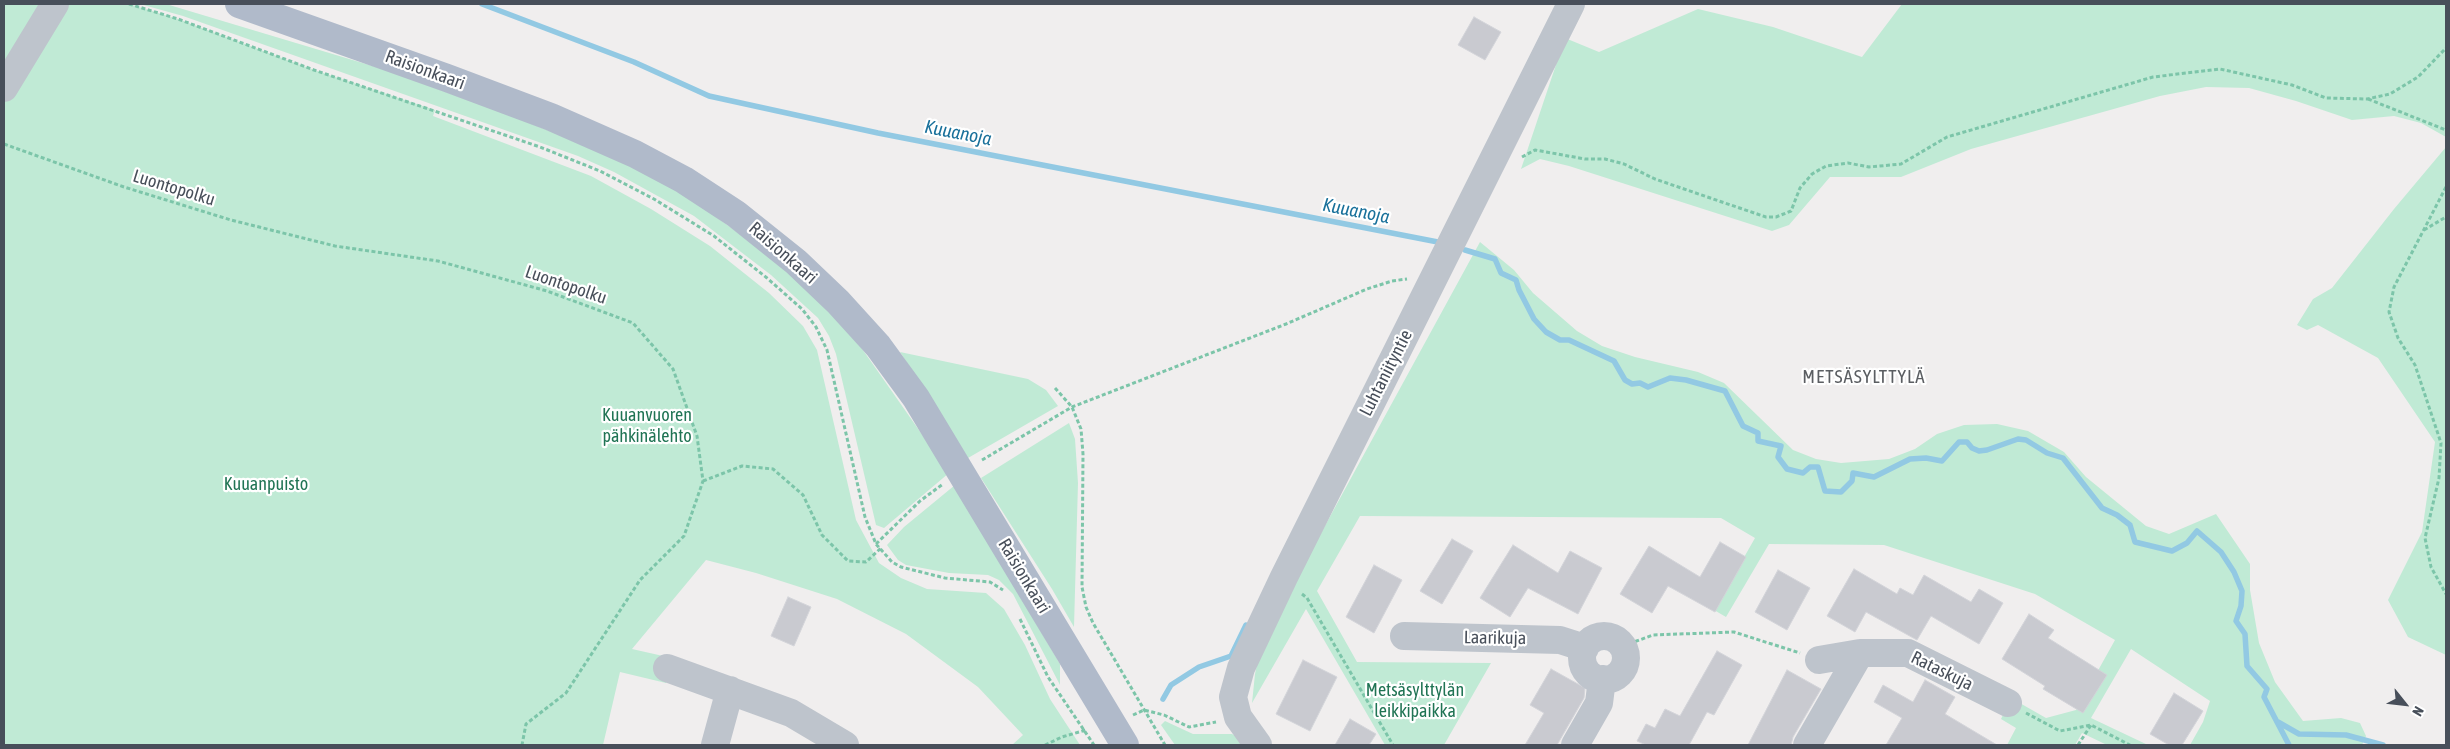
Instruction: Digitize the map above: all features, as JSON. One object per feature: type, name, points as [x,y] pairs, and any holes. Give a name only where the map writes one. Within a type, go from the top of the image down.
[{"type":"main road","name":"Raisionkaari","points":[[240,4],[465,84],[635,154],[684,180],[736,214],[796,262],[838,302],[878,346],[916,398],[1110,736]]},
{"type":"street","points":[[4,88],[55,4]]},
{"type":"street","name":"Luhtaniityntie","points":[[1258,745],[1238,717],[1233,697],[1241,668],[1284,577],[1572,4]]},
{"type":"street","name":"Laarikuja","points":[[1404,636],[1560,640],[1585,648]]},
{"type":"street","points":[[1607,636],[1623,646],[1626,660],[1621,672],[1616,676],[1602,679],[1590,674],[1583,662],[1585,648],[1594,639],[1607,636]]},
{"type":"street","points":[[1807,745],[1860,653]]},
{"type":"street","name":"Rataskuja","points":[[1819,660],[1860,653],[1908,653],[2008,703]]},
{"type":"street","points":[[667,668],[791,713],[845,745]]},
{"type":"street","points":[[1575,745],[1599,703],[1602,679]]},
{"type":"street","points":[[715,745],[730,690]]},
{"type":"path","points":[[129,4],[178,19],[314,70],[540,147],[600,171],[654,199],[714,236],[768,278],[802,309],[816,327],[827,350],[865,518],[876,544],[892,562],[901,567],[945,578],[990,582],[1000,586],[1005,592]]},
{"type":"path","points":[[1516,163],[1522,156],[1536,150],[1585,159],[1606,159],[1624,164],[1656,179],[1719,201],[1766,217],[1776,217],[1791,211],[1800,188],[1812,174],[1826,166],[1848,163],[1869,167],[1900,164],[1947,136],[2153,76],[2220,69],[2292,85],[2326,98],[2367,99],[2390,94],[2418,77],[2446,48]]},
{"type":"path","points":[[2367,99],[2372,103],[2416,116],[2446,130]]},
{"type":"path","name":"Luontopolku","points":[[4,144],[124,187],[231,220],[335,246],[438,261],[547,291],[633,323],[673,369],[697,436],[702,481],[684,536],[640,580],[566,693],[526,724],[522,745]]},
{"type":"path","points":[[2446,187],[2394,287],[2390,312],[2398,338],[2415,365],[2441,443],[2439,478],[2425,538],[2431,566],[2446,594]]},
{"type":"path","points":[[2424,230],[2446,218]]},
{"type":"path","points":[[982,460],[1072,407],[1286,324],[1367,289],[1392,281],[1410,280]]},
{"type":"path","points":[[1055,388],[1072,407],[1081,429],[1083,454],[1082,587],[1086,607],[1093,623],[1165,745]]},
{"type":"path","points":[[702,481],[742,466],[773,469],[803,495],[822,536],[848,561],[866,562],[880,548]]},
{"type":"path","points":[[876,544],[920,501],[944,484]]},
{"type":"path","points":[[1284,577],[1307,598],[1392,745]]},
{"type":"path","points":[[1017,614],[1048,677],[1086,730]]},
{"type":"path","points":[[1623,646],[1653,636],[1734,632],[1819,660]]},
{"type":"path","points":[[2008,703],[2060,731],[2091,725],[2130,745]]},
{"type":"path","points":[[1094,745],[1110,736],[1144,710]]},
{"type":"path","points":[[1144,710],[1164,715],[1189,727],[1238,717]]},
{"type":"path","points":[[2078,745],[2091,725]]},
{"type":"path","points":[[1045,745],[1062,737],[1086,730],[1110,736]]},
{"type":"green space","name":"Kuuanpuisto","points":[[4,4],[129,4],[178,19],[314,70],[435,110],[433,116],[591,176],[651,209],[710,246],[769,293],[803,326],[817,350],[856,520],[879,563],[901,578],[927,589],[986,593],[1004,609],[1025,645],[1050,699],[1080,745],[1012,745],[1023,735],[978,687],[906,634],[837,599],[756,573],[706,560],[632,649],[672,658],[666,683],[620,672],[603,745],[4,745]]},
{"type":"green space","points":[[140,4],[166,4],[386,70],[621,159],[694,201],[780,263],[851,333],[949,473],[884,528],[876,525],[836,354],[829,336],[818,318],[771,275],[694,216],[614,172],[578,156],[183,16]]},
{"type":"green space","points":[[1902,4],[2446,4],[2446,137],[2421,123],[2394,116],[2352,120],[2296,101],[2249,88],[2206,87],[2160,96],[1971,149],[1901,177],[1830,177],[1789,225],[1772,231],[1569,166],[1540,159],[1521,169],[1565,38],[1599,52],[1698,9],[1773,27],[1862,57]]},
{"type":"green space","points":[[2446,147],[2446,655],[2408,637],[2388,600],[2422,532],[2435,442],[2378,358],[2318,325],[2307,330],[2297,325],[2313,299],[2332,288]]},
{"type":"green space","name":"Metsäsylttylän leikkipaikka","points":[[1480,242],[1514,270],[1533,293],[1577,331],[1602,346],[1635,357],[1698,372],[1724,383],[1793,450],[1816,459],[1841,463],[1889,459],[1915,449],[1937,434],[1964,425],[1997,424],[2028,431],[2064,452],[2086,477],[2146,526],[2169,534],[2216,514],[2250,564],[2250,590],[2259,643],[2275,682],[2303,721],[2341,718],[2360,723],[2366,736],[2362,745],[2190,745],[2203,722],[2210,701],[2131,649],[2091,718],[2148,745],[2107,745],[2082,733],[2075,745],[2007,745],[2016,728],[2001,719],[2011,698],[2046,718],[2076,710],[2115,640],[2035,594],[1884,545],[1769,544],[1726,617],[1714,610],[1755,538],[1721,518],[1360,516],[1317,591],[1357,662],[1491,663],[1444,745],[1385,745],[1306,609],[1252,703],[1255,674],[1262,641]]},
{"type":"green space","points":[[900,352],[1028,379],[1046,390],[1058,406],[968,458]]},
{"type":"green space","points":[[1069,423],[1075,439],[1078,483],[1074,627],[981,478]]},
{"type":"green space","points":[[955,485],[1060,664],[1060,685],[1013,594],[999,580],[988,575],[949,573],[906,565],[898,560],[887,545],[904,527]]},
{"type":"green space","points":[[1165,721],[1193,734],[1232,734],[1249,745],[1175,745],[1161,725]]},
{"type":"building","points":[[1474,17],[1501,32],[1485,60],[1458,45]]},
{"type":"building","points":[[1452,539],[1473,551],[1442,604],[1420,591]]},
{"type":"building","points":[[1720,542],[1746,557],[1715,612],[1668,586],[1652,613],[1620,594],[1649,546],[1700,577]]},
{"type":"building","points":[[1513,545],[1558,573],[1570,551],[1602,568],[1578,614],[1528,588],[1510,617],[1480,598]]},
{"type":"building","points":[[1374,565],[1402,580],[1374,633],[1346,617]]},
{"type":"building","points":[[1854,569],[1897,594],[1900,588],[1913,595],[1924,575],[1971,602],[1979,589],[2003,603],[1979,644],[1931,616],[1917,640],[1866,612],[1855,632],[1827,616]]},
{"type":"building","points":[[1778,570],[1810,588],[1787,630],[1755,612]]},
{"type":"building","points":[[788,597],[811,607],[794,646],[771,636]]},
{"type":"building","points":[[2029,614],[2054,630],[2048,638],[2107,675],[2083,713],[2043,689],[2045,686],[2002,659]]},
{"type":"building","points":[[1717,651],[1742,665],[1714,715],[1707,712],[1689,745],[1646,745],[1637,741],[1646,724],[1655,728],[1665,709],[1680,716]]},
{"type":"building","points":[[1303,660],[1337,677],[1310,731],[1276,714]]},
{"type":"building","points":[[1551,669],[1585,688],[1584,698],[1557,745],[1525,745],[1544,713],[1530,705]]},
{"type":"building","points":[[1787,670],[1821,689],[1793,737],[1791,745],[1748,745]]},
{"type":"building","points":[[1925,680],[1955,697],[1945,714],[1997,745],[1886,745],[1902,718],[1874,702],[1883,685],[1913,702]]},
{"type":"building","points":[[2174,693],[2203,711],[2182,745],[2169,745],[2150,734]]},
{"type":"building","points":[[1350,719],[1376,734],[1369,745],[1335,745]]},
{"type":"waterway","name":"Kuuanoja","points":[[482,4],[634,62],[709,96],[878,133],[1443,243]]},
{"type":"waterway","name":"Kuuanoja","points":[[1465,250],[1495,259],[1501,273],[1516,280],[1534,319],[1546,332],[1560,340],[1569,340],[1614,361],[1625,380],[1632,384],[1640,383],[1648,387],[1670,378],[1686,380],[1725,391],[1743,426],[1758,433],[1758,441],[1781,446],[1778,457],[1787,469],[1803,473],[1810,467],[1818,467],[1825,491],[1841,492],[1852,481],[1853,473],[1874,477],[1910,459],[1926,458],[1942,461],[1959,442],[1967,442],[1972,448],[1979,451],[2018,439],[2026,440],[2047,453],[2063,458],[2102,508],[2117,515],[2130,525],[2135,542],[2172,551],[2187,543],[2197,531],[2221,552],[2234,572],[2242,591],[2241,606],[2236,621],[2245,634],[2247,666],[2267,689],[2264,697],[2289,745]]},
{"type":"waterway","points":[[1163,699],[1171,685],[1199,667],[1231,656],[1246,625]]},
{"type":"waterway","points":[[2278,722],[2299,734],[2346,735],[2383,745]]},
{"type":"district","name":"METSÄSYLTTYLÄ","points":[[1864,377]]},
{"type":"park label","name":"Kuuanvuoren pähkinälehto","points":[[647,425]]}]
